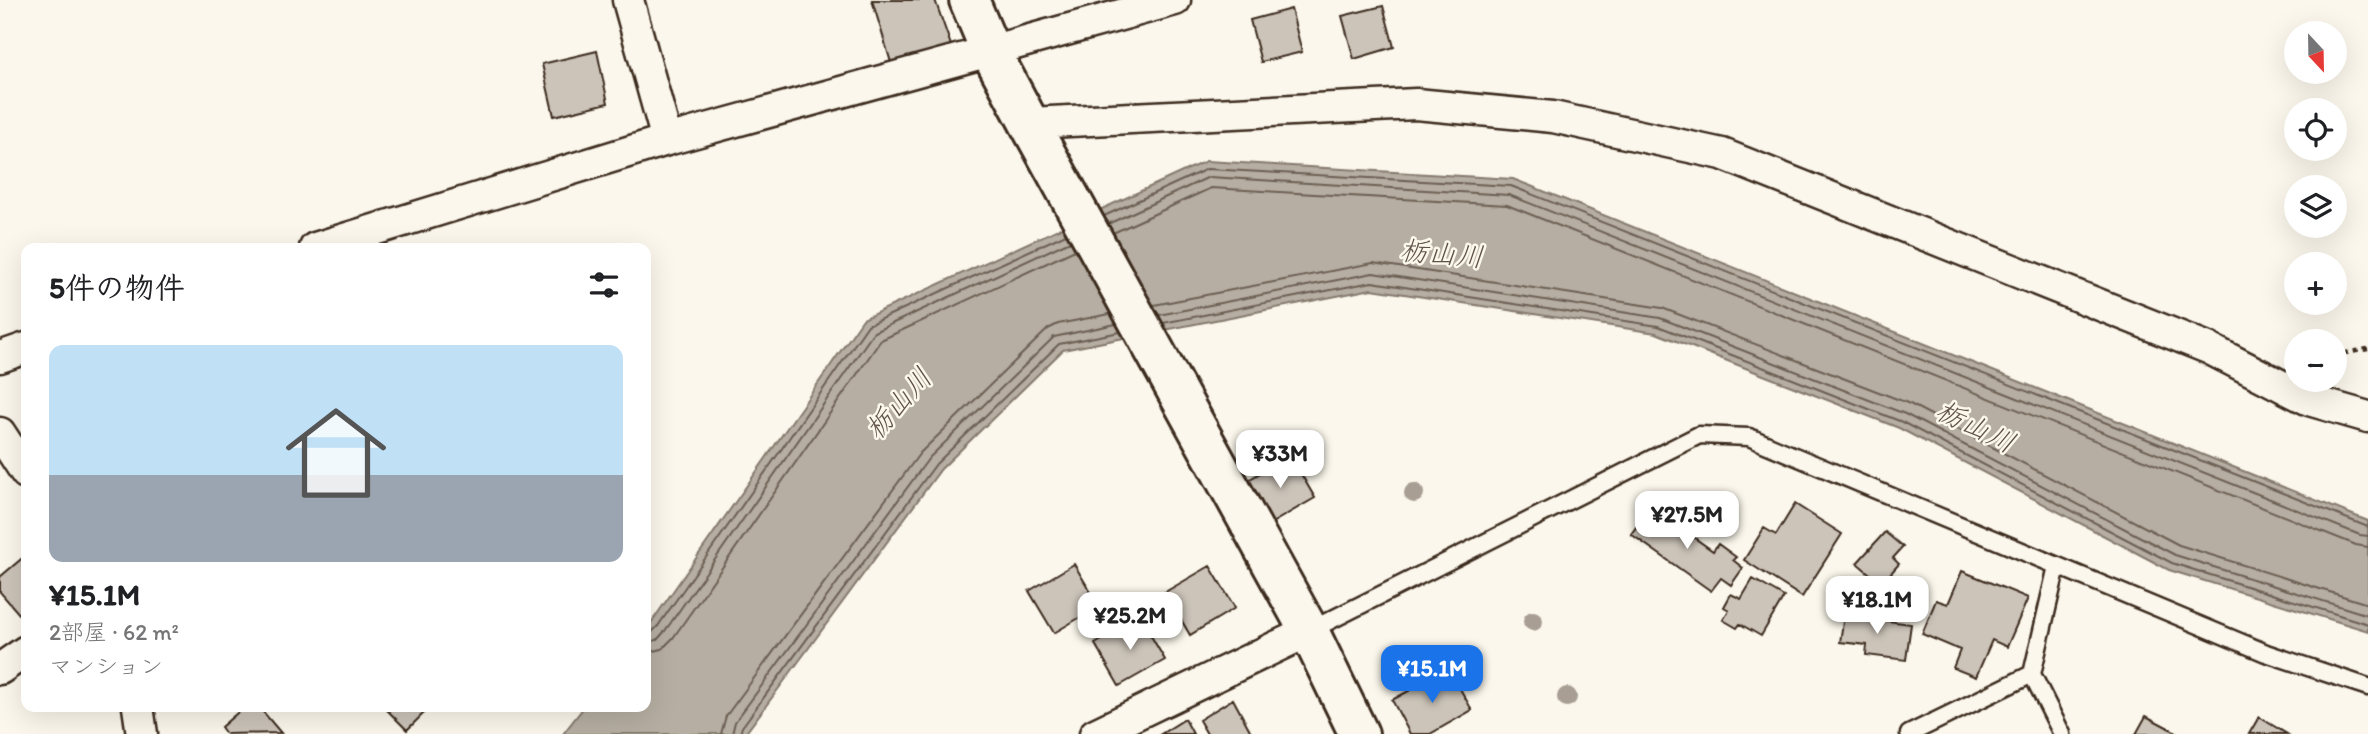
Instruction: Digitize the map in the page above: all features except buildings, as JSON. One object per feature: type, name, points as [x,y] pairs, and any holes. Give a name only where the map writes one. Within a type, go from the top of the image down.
[{"type":"street","points":[[628,0],[667,140]]},
{"type":"street","points":[[969,0],[991,52],[1309,631],[1359,734]]},
{"type":"street","points":[[331,243],[667,140],[1175,0]]},
{"type":"street","points":[[1029,123],[1416,104],[1553,117],[1722,154],[2208,348],[2309,400],[2368,417]]},
{"type":"street","points":[[0,357],[21,350]]},
{"type":"street","points":[[0,432],[21,465]]},
{"type":"street","points":[[1095,734],[1309,631]]},
{"type":"street","points":[[0,669],[21,655]]},
{"type":"street","points":[[139,712],[142,734]]},
{"type":"lane","points":[[1309,631],[1699,435],[1749,437],[2266,653],[2368,687]]},
{"type":"lane","points":[[2057,566],[2032,674],[2062,734]]},
{"type":"lane","points":[[1909,734],[2032,674]]},
{"type":"path","points":[[2347,353],[2368,349]]},
{"type":"water","name":"栃山川","points":[[1206,161],[1513,179],[2368,521],[2368,631],[2169,570],[1899,428],[1656,333],[1372,289],[1063,350],[941,469],[745,734],[563,734],[580,712],[651,712],[651,623],[863,319]]}]
